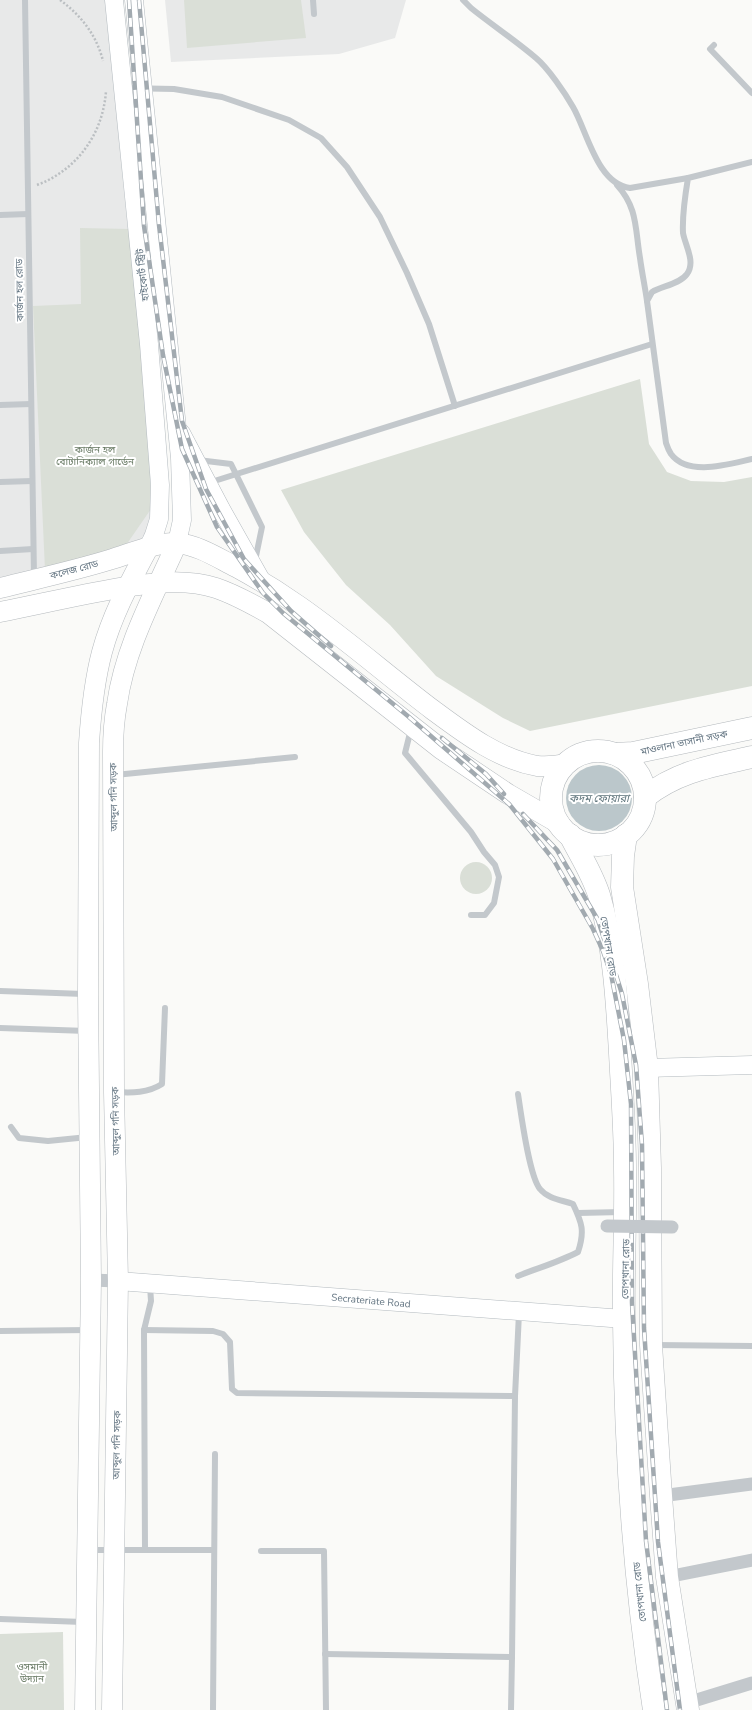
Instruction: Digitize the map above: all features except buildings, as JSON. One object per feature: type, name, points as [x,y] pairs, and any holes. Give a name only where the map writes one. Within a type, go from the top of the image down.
[{"type":"highway","name":"মাওলানা ভাসানী সড়ক","points":[[615,754],[633,753],[752,728]]},
{"type":"highway","points":[[606,751],[626,760],[634,768],[641,778],[645,797],[642,815],[635,826],[626,835],[618,840],[598,845],[579,840],[565,830],[552,804],[552,793],[554,783],[566,764],[580,754],[606,751]]},
{"type":"highway","points":[[645,797],[672,779],[695,770],[752,756]]},
{"type":"highway","name":"তোপখানা রোড","points":[[565,830],[592,876],[606,925],[614,976],[618,1018],[626,1168],[624,1319],[628,1468],[634,1547],[646,1660],[654,1710]]},
{"type":"highway","points":[[626,835],[623,856],[622,887],[638,984],[647,1068],[650,1168],[651,1345],[661,1496],[667,1577],[687,1706]]},
{"type":"highway","points":[[626,1168],[650,1168]]},
{"type":"main road","name":"হাইকোর্ট স্ট্রিট","points":[[114,0],[114,88],[149,344],[160,485],[159,519],[148,548]]},
{"type":"main road","name":"হাইকোর্ট স্ট্রিট","points":[[134,0],[182,491],[182,520],[177,543]]},
{"type":"main road","points":[[176,424],[257,573]]},
{"type":"main road","name":"কলেজ রোড","points":[[0,588],[108,561],[148,548],[177,543]]},
{"type":"main road","points":[[177,543],[209,553],[257,573],[403,687],[476,740],[503,754],[526,763],[551,767],[566,764]]},
{"type":"main road","name":"আব্দুল গনি সড়ক","points":[[112,1710],[118,1280],[114,1092],[114,727],[121,683],[133,643],[177,543]]},
{"type":"main road","points":[[85,1710],[90,1330],[88,1031],[89,744],[91,708],[102,652],[118,609],[148,548]]},
{"type":"main road","points":[[0,612],[85,594],[159,583],[192,583],[216,588],[254,605],[299,637],[441,749],[565,830]]},
{"type":"main road","points":[[647,1068],[752,1065]]},
{"type":"main road","name":"Secrateriate Road","points":[[118,1280],[624,1319]]},
{"type":"main road","points":[[86,1650],[113,1651]]},
{"type":"street","points":[[607,1226],[672,1227]]},
{"type":"street","points":[[90,1280],[118,1280]]},
{"type":"street","points":[[661,1496],[752,1484]]},
{"type":"street","points":[[667,1577],[752,1560]]},
{"type":"street","points":[[687,1706],[752,1683]]},
{"type":"lane","name":"কার্জন হল রোড","points":[[25,0],[34,580]]},
{"type":"lane","points":[[313,0],[314,14]]},
{"type":"lane","points":[[463,0],[471,8],[537,59],[573,107],[596,159],[605,173],[626,196],[636,220],[666,443],[672,455],[682,462],[696,467],[707,468],[752,459]]},
{"type":"lane","points":[[714,45],[710,49],[752,94]]},
{"type":"lane","points":[[114,88],[174,89],[222,97],[289,120],[321,138],[347,167],[380,217],[407,273],[429,324],[455,406]]},
{"type":"lane","points":[[615,183],[630,188],[688,178],[752,162]]},
{"type":"lane","points":[[647,301],[652,292],[680,280],[687,274],[690,266],[690,257],[686,248],[683,216],[688,178]]},
{"type":"lane","points":[[0,215],[28,214]]},
{"type":"lane","points":[[207,483],[652,344]]},
{"type":"lane","points":[[0,405],[31,404]]},
{"type":"lane","points":[[194,459],[231,464],[237,474],[262,527],[257,573]]},
{"type":"lane","points":[[0,482],[32,481]]},
{"type":"lane","points":[[0,551],[34,550]]},
{"type":"lane","points":[[412,726],[405,753],[471,832],[484,852],[495,865],[499,877],[494,903],[485,915],[471,915]]},
{"type":"lane","points":[[113,775],[295,757]]},
{"type":"lane","points":[[0,991],[88,994]]},
{"type":"lane","points":[[114,1092],[132,1093],[154,1089],[162,1084],[165,1008]]},
{"type":"lane","points":[[0,1028],[88,1031]]},
{"type":"lane","points":[[518,1094],[533,1172],[540,1189],[551,1198],[573,1204],[582,1222],[582,1240],[578,1252],[562,1260],[541,1266],[518,1276]]},
{"type":"lane","points":[[11,1127],[19,1138],[48,1141],[89,1137]]},
{"type":"lane","points":[[578,1213],[626,1212]]},
{"type":"lane","points":[[145,1550],[144,1330],[151,1301],[150,1282]]},
{"type":"lane","points":[[511,1710],[515,1396],[519,1312]]},
{"type":"lane","points":[[0,1331],[90,1330]]},
{"type":"lane","points":[[144,1330],[213,1331],[223,1334],[230,1342],[232,1389],[236,1393],[515,1396]]},
{"type":"lane","points":[[651,1345],[752,1346]]},
{"type":"lane","points":[[213,1710],[215,1454]]},
{"type":"lane","points":[[87,1550],[214,1550]]},
{"type":"lane","points":[[261,1551],[324,1551],[326,1710]]},
{"type":"lane","points":[[0,1619],[87,1622]]},
{"type":"lane","points":[[325,1654],[512,1657]]},
{"type":"path","points":[[60,0],[70,7],[83,21],[94,37],[104,68]]},
{"type":"path","points":[[28,189],[60,174],[75,162],[87,147],[97,130],[114,88]]},
{"type":"shaded area","points":[[0,0],[107,0],[123,183],[141,355],[152,521],[138,544],[0,581]]},
{"type":"shaded area","points":[[165,0],[406,0],[395,38],[339,54],[171,62]]},
{"type":"green space","points":[[184,0],[301,0],[306,38],[187,48]]},
{"type":"green space","name":"কার্জন হল বোটানিক্যাল গার্ডেন","points":[[80,228],[130,229],[150,451],[151,509],[124,548],[45,570],[33,306],[81,304]]},
{"type":"green space","points":[[640,379],[649,444],[667,472],[691,481],[724,482],[752,477],[752,686],[530,731],[503,718],[436,676],[390,625],[346,585],[304,532],[281,490]]},
{"type":"green space","points":[[476,862],[482,863],[489,869],[492,878],[491,884],[485,891],[476,894],[470,893],[463,887],[460,878],[461,872],[467,865]]},
{"type":"green space","name":"ওসমানী উদ্যান","points":[[63,1632],[64,1710],[0,1710],[0,1634]]},
{"type":"water","name":"কদম ফোয়ারা","points":[[599,765],[612,768],[622,775],[629,785],[632,798],[629,811],[622,821],[612,828],[599,831],[586,828],[576,821],[569,811],[566,798],[569,785],[576,775],[586,768]]},
{"type":"railway","points":[[129,0],[144,226],[163,355],[182,449],[217,527],[263,593],[283,613],[409,717],[509,804],[553,859],[593,929],[611,974],[624,1040],[631,1104],[632,1303],[646,1541],[667,1710]]},
{"type":"railway","points":[[139,0],[159,225],[182,421],[206,489],[244,559],[291,611],[331,646]]},
{"type":"railway","points":[[442,738],[486,774],[504,794]]},
{"type":"railway","points":[[523,814],[557,850],[598,920],[607,948]]},
{"type":"railway","points":[[616,975],[622,994],[636,1065],[642,1145],[644,1328],[658,1542],[680,1710]]}]
